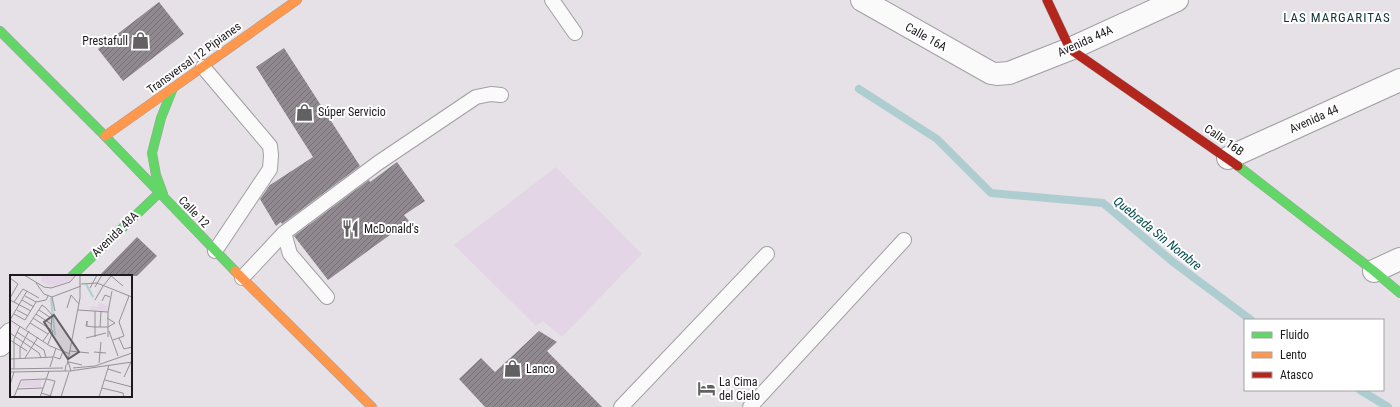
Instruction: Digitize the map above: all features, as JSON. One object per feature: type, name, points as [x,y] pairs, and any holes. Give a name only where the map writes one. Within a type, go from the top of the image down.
[{"type":"street","name":"Calle 16A","points":[[862,0],[991,73]]},
{"type":"street","points":[[1047,0],[1070,49]]},
{"type":"street","name":"Avenida 44A","points":[[991,73],[1009,73],[1070,49],[1177,0]]},
{"type":"street","name":"Transversal 12 Pipianes","points":[[105,136],[203,67],[289,2]]},
{"type":"street","name":"Calle 12","points":[[0,32],[105,136],[215,251],[372,407]]},
{"type":"street","name":"Calle 16B","points":[[1070,49],[1228,158],[1374,271],[1400,293]]},
{"type":"street","name":"Avenida 44","points":[[1228,158],[1400,80]]},
{"type":"street","points":[[162,196],[152,153],[161,118],[173,88]]},
{"type":"street","name":"Avenida 48A","points":[[73,275],[162,196]]},
{"type":"street","points":[[1374,271],[1400,259]]},
{"type":"street","points":[[0,345],[10,335]]},
{"type":"lane","points":[[552,0],[574,33]]},
{"type":"lane","points":[[203,67],[270,146],[271,155],[270,169],[215,251]]},
{"type":"lane","points":[[242,278],[284,233],[378,163],[476,96],[491,94],[501,95]]},
{"type":"lane","points":[[284,233],[290,254],[327,297]]},
{"type":"lane","points":[[750,407],[904,240]]},
{"type":"lane","points":[[620,407],[767,254]]},
{"type":"shaded area","points":[[556,167],[642,254],[562,337],[543,321],[536,326],[454,245]]},
{"type":"building","name":"Prestafull","points":[[159,2],[184,34],[123,81],[98,49]]},
{"type":"building","name":"Súper Servicio","points":[[284,48],[360,166],[282,224],[281,222],[276,226],[260,199],[270,185],[313,157],[256,67]]},
{"type":"building","name":"McDonald's","points":[[397,162],[425,201],[404,215],[409,221],[328,280],[294,236],[369,180],[370,182]]},
{"type":"building","points":[[137,237],[157,256],[137,276],[100,275]]},
{"type":"building","points":[[539,331],[557,342],[547,351],[602,407],[485,407],[459,379],[481,358],[495,372]]},
{"type":"waterway","name":"Quebrada Sin Nombre","points":[[859,89],[937,139],[991,193],[1103,203],[1173,262],[1250,319]]},
{"type":"waterway","name":"Quebrada Sin Nombre","points":[[1362,391],[1388,407]]},
{"type":"traffic: fast","points":[[0,31],[105,136],[235,271]]},
{"type":"traffic: fast","points":[[163,194],[156,175],[152,153],[161,118],[173,88]]},
{"type":"traffic: fast","points":[[1238,166],[1374,271],[1400,293]]},
{"type":"traffic: fast","points":[[73,275],[159,193]]},
{"type":"traffic: slow","points":[[105,136],[297,0]]},
{"type":"traffic: slow","points":[[235,271],[372,407]]},
{"type":"traffic: jam","points":[[1047,0],[1070,49],[1238,166]]},
{"type":"place","name":"Prestafull","points":[[141,41]]},
{"type":"place","name":"Súper Servicio","points":[[305,112]]},
{"type":"place","name":"McDonald's","points":[[351,229]]},
{"type":"place","name":"Lanco","points":[[513,369]]},
{"type":"place","name":"La Cima del Cielo","points":[[706,389]]},
{"type":"district","name":"LAS MARGARITAS","points":[[1337,17]]}]
